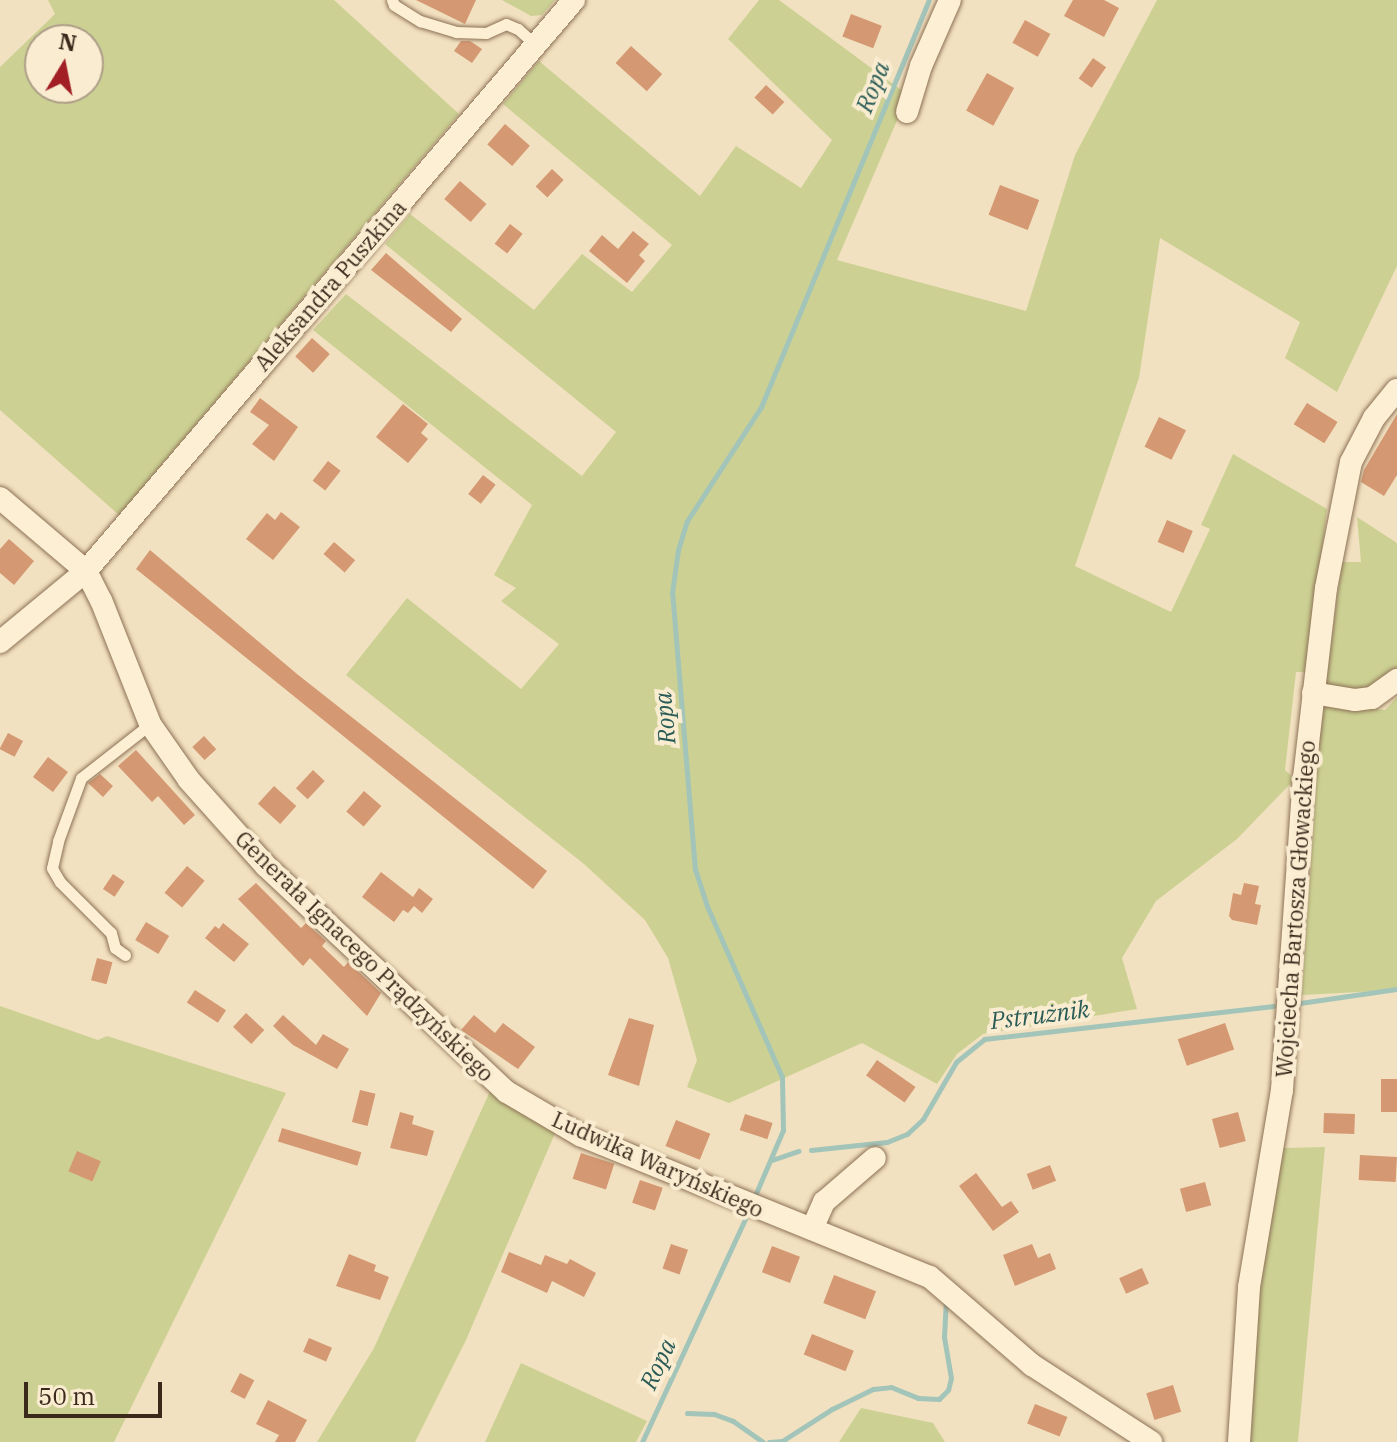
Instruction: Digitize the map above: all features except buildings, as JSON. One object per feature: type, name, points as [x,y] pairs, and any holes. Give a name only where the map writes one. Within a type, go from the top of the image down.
[{"type":"street","name":"Aleksandra Puszkina","points":[[0,642],[86,571],[574,0]]},
{"type":"street","points":[[907,112],[921,66],[950,0]]},
{"type":"street","name":"Wojciecha Bartosza Głowackiego","points":[[1239,1442],[1249,1287],[1282,1090],[1313,693],[1345,479],[1374,418],[1397,390]]},
{"type":"street","points":[[0,498],[86,571]]},
{"type":"street","name":"Generała Ignacego Prądzyńskiego","points":[[86,571],[101,600],[150,724],[189,780],[266,866],[507,1092]]},
{"type":"street","points":[[1313,693],[1355,700],[1372,698],[1397,680]]},
{"type":"street","name":"Ludwika Waryńskiego","points":[[507,1092],[580,1135],[930,1277],[1032,1365],[1151,1442]]},
{"type":"street","points":[[812,1229],[824,1202],[875,1158]]},
{"type":"lane","points":[[392,0],[394,5],[420,21],[456,32],[486,33],[506,24],[518,29],[536,45]]},
{"type":"lane","points":[[125,955],[115,948],[111,933],[60,882],[52,868],[58,841],[81,778],[150,724]]},
{"type":"green space","points":[[48,0],[334,0],[459,114],[119,515],[0,410],[0,67],[24,44],[24,104],[104,104],[104,24],[45,24],[55,14]]},
{"type":"green space","points":[[502,0],[555,0],[542,15],[531,16]]},
{"type":"green space","points":[[759,0],[779,0],[908,95],[837,260],[1026,311],[1075,155],[1157,0],[1397,0],[1397,266],[1337,392],[1285,358],[1300,322],[1160,238],[1139,378],[1075,566],[1171,612],[1210,529],[1201,525],[1233,454],[1327,509],[1307,672],[1296,672],[1285,770],[1295,779],[1237,839],[1156,901],[1122,958],[1137,1009],[983,1034],[957,1054],[937,1084],[862,1043],[729,1103],[687,1087],[697,1060],[668,958],[645,920],[584,864],[346,675],[407,598],[521,689],[559,644],[501,601],[516,588],[494,575],[532,505],[313,330],[346,294],[582,476],[616,432],[385,244],[410,214],[534,310],[582,254],[632,292],[672,245],[503,104],[539,61],[700,196],[736,146],[801,188],[832,140],[728,39]]},
{"type":"green space","points":[[1357,517],[1397,543],[1397,674],[1369,691],[1325,687],[1342,562],[1361,562]]},
{"type":"green space","points":[[1397,697],[1397,990],[1302,995],[1322,703],[1385,710]]},
{"type":"green space","points":[[0,1006],[98,1040],[107,1036],[286,1093],[114,1442],[0,1442]]},
{"type":"green space","points":[[491,1089],[556,1131],[466,1340],[415,1442],[317,1442],[374,1348]]},
{"type":"green space","points":[[1325,1147],[1298,1442],[1250,1442],[1258,1278],[1283,1148]]},
{"type":"green space","points":[[521,1363],[647,1421],[636,1442],[485,1442]]},
{"type":"green space","points":[[861,1408],[933,1423],[945,1442],[839,1442]]},
{"type":"waterway","name":"Ropa","points":[[754,1198],[783,1130],[782,1077],[707,906],[695,870],[672,593],[678,550],[687,521],[761,407],[929,0]]},
{"type":"waterway","name":"Pstrużnik","points":[[1300,1003],[1397,989]]},
{"type":"waterway","name":"Pstrużnik","points":[[811,1150],[887,1142],[907,1134],[923,1119],[956,1062],[984,1039],[1273,1006]]},
{"type":"waterway","name":"Pstrużnik","points":[[772,1160],[798,1151]]},
{"type":"waterway","name":"Ropa","points":[[642,1442],[749,1210]]},
{"type":"waterway","points":[[769,1442],[782,1441],[832,1409],[873,1389],[891,1387],[918,1398],[939,1399],[948,1390],[951,1378],[944,1337],[946,1301]]},
{"type":"waterway","points":[[687,1413],[714,1414],[733,1421],[763,1442]]}]
